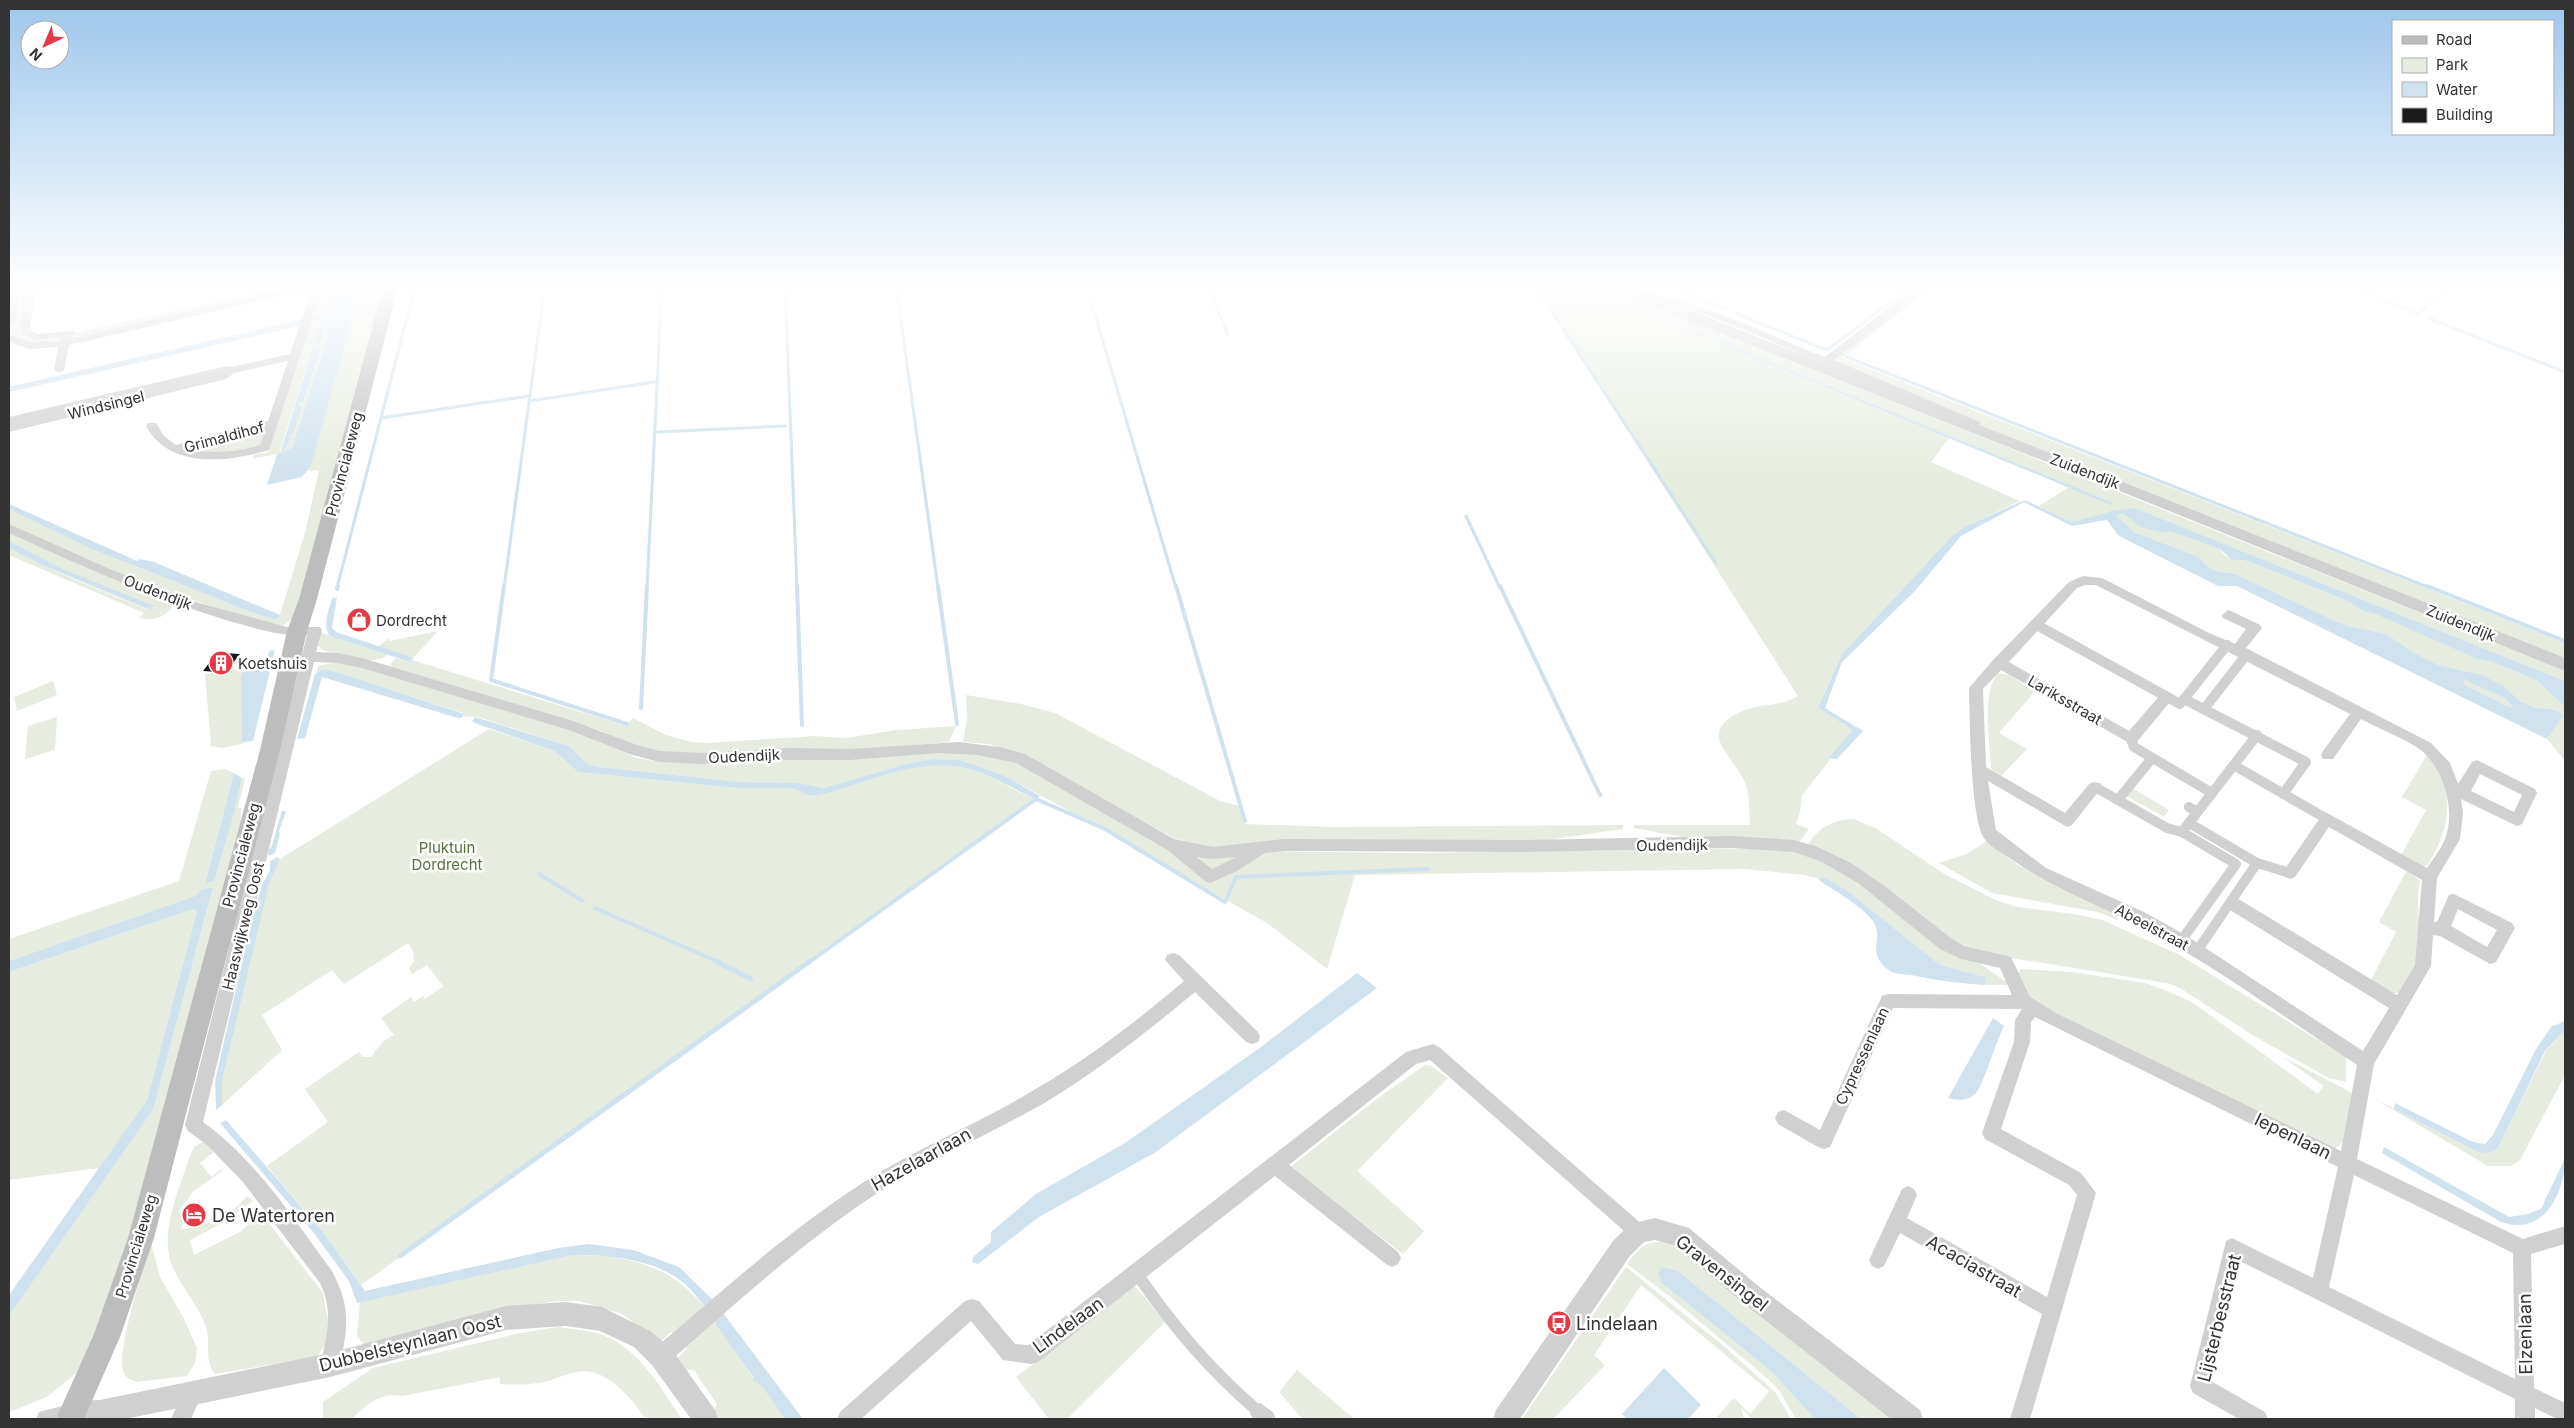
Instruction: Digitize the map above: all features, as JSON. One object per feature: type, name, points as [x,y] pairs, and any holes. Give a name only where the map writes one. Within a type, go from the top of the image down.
[{"type":"main road","name":"Provincialeweg","points":[[72,1416],[106,1337],[141,1238],[270,750],[301,666],[308,598],[374,351]]},
{"type":"street","points":[[59,370],[63,351]]},
{"type":"street","name":"Grimaldihof","points":[[152,426],[160,439],[176,449],[200,455],[217,456],[249,453],[265,447],[297,351]]},
{"type":"street","name":"Zuidendijk","points":[[1781,351],[2565,666]]},
{"type":"street","points":[[1805,351],[1934,404],[2001,438]]},
{"type":"street","points":[[1828,360],[1840,351]]},
{"type":"street","name":"Windsingel","points":[[9,421],[227,369],[230,371],[295,356]]},
{"type":"street","name":"Windsingel","points":[[9,428],[226,376],[230,371]]},
{"type":"street","name":"Grimaldihof","points":[[176,449],[272,424]]},
{"type":"street","name":"Oudendijk","points":[[9,528],[108,573],[195,606],[274,629],[306,630]]},
{"type":"street","name":"Abeelstraat","points":[[2348,1163],[2366,1062],[2423,966],[2430,877],[2453,839],[2457,790],[2445,767],[2426,747],[2359,711],[2237,649],[2202,635],[2098,581],[2083,580],[2073,585],[1976,688],[1979,770],[1989,833],[2005,849],[2041,872],[2138,916],[2181,941],[2366,1062]]},
{"type":"street","points":[[2035,624],[2180,704],[2237,649],[2255,628],[2228,615]]},
{"type":"street","points":[[2204,709],[2237,649]]},
{"type":"street","name":"Oudendijk","points":[[301,666],[338,658],[362,663],[573,726],[636,752],[655,756],[693,758],[857,754],[930,746],[959,746],[1002,753],[1020,758],[1170,844],[1210,876],[1232,867],[1262,848]]},
{"type":"street","name":"Lariksstraat","points":[[1999,662],[2132,739],[2134,747],[2212,793]]},
{"type":"street","name":"Haaswijkweg Oost","points":[[301,666],[194,1126],[213,1137],[243,1170],[326,1278],[336,1294],[340,1313],[330,1365]]},
{"type":"street","points":[[2132,739],[2167,697]]},
{"type":"street","points":[[2184,699],[2257,735],[2306,762],[2283,794]]},
{"type":"street","points":[[2328,755],[2359,711]]},
{"type":"street","points":[[2185,828],[2193,810],[2212,793],[2235,766],[2257,735]]},
{"type":"street","points":[[2118,800],[2152,758]]},
{"type":"street","points":[[2235,766],[2430,877]]},
{"type":"street","points":[[1979,770],[2067,821],[2094,787],[2167,828],[2185,828],[2254,868]]},
{"type":"street","points":[[2185,828],[2236,864],[2254,868],[2273,866],[2290,873],[2327,819]]},
{"type":"street","name":"Oudendijk","points":[[1170,844],[1196,851],[1213,853],[1310,845],[1789,845],[1810,850],[1844,866],[1946,944],[1961,952],[2005,962],[2028,1005]]},
{"type":"street","points":[[2181,941],[2236,864]]},
{"type":"street","points":[[2197,951],[2232,903],[2254,868]]},
{"type":"street","points":[[2216,893],[2400,1006]]},
{"type":"street","points":[[2425,928],[2442,928]]},
{"type":"street","points":[[1173,960],[1252,1037]]},
{"type":"street","name":"Hazelaarlaan","points":[[661,1356],[820,1221],[868,1189],[944,1145],[1023,1105],[1070,1077],[1134,1031],[1195,982]]},
{"type":"street","name":"Cypressenlaan","points":[[1784,1118],[1824,1141],[1888,1000],[2028,1005]]},
{"type":"street","points":[[2020,1419],[2087,1193],[2075,1180],[1991,1133],[2022,1042],[2023,1020],[2028,1005]]},
{"type":"street","name":"Iepenlaan","points":[[2028,1005],[2522,1248]]},
{"type":"street","name":"Lindelaan","points":[[847,1419],[972,1308],[1010,1353],[1031,1355],[1138,1274],[1412,1057],[1433,1052],[1638,1232]]},
{"type":"street","points":[[2319,1292],[2348,1163]]},
{"type":"street","points":[[1276,1165],[1392,1258]]},
{"type":"street","points":[[1878,1260],[1908,1195]]},
{"type":"street","name":"Acaciastraat","points":[[1897,1222],[2052,1310]]},
{"type":"street","name":"Gravensingel","points":[[1638,1232],[1655,1229],[1681,1236],[1748,1293],[1911,1419]]},
{"type":"street","points":[[1505,1419],[1621,1250],[1638,1232]]},
{"type":"street","points":[[2522,1248],[2565,1235]]},
{"type":"street","name":"Lijsterbesstraat","points":[[2258,1419],[2200,1386],[2232,1247],[2319,1292],[2565,1412]]},
{"type":"street","name":"Elzenlaan","points":[[2522,1248],[2525,1419]]},
{"type":"street","points":[[1138,1274],[1170,1322],[1224,1382],[1263,1416]]},
{"type":"street","name":"Dubbelsteynlaan Oost","points":[[72,1416],[100,1412],[330,1365],[506,1318],[542,1314],[566,1314],[602,1319],[642,1339],[661,1356],[706,1419]]},
{"type":"street","points":[[181,1419],[193,1392]]},
{"type":"street","points":[[46,1419],[72,1416]]},
{"type":"green space","points":[[300,351],[312,351],[280,450],[286,448],[291,439],[290,434],[293,434],[301,407],[299,403],[303,402],[319,351],[323,351],[292,448],[277,454],[253,459],[254,455],[268,452]]},
{"type":"green space","points":[[343,351],[367,351],[295,617],[284,625],[276,627],[227,612],[106,569],[9,524],[9,509],[137,567],[250,612],[273,619],[279,618],[306,529],[319,470],[309,471]]},
{"type":"green space","points":[[1577,351],[1737,351],[1949,438],[1931,462],[2020,501],[1966,526],[1952,536],[1842,654],[1818,708],[1854,730],[1802,795],[1796,824],[1809,829],[1799,842],[1704,841],[1634,828],[1634,825],[1750,825],[1747,788],[1740,773],[1721,744],[1719,735],[1721,727],[1729,718],[1745,710],[1786,702],[1798,696]]},
{"type":"green space","points":[[1743,351],[1766,351],[2565,671],[2565,681],[2135,508],[2117,510],[2072,522],[2039,506],[2069,487],[2112,503]]},
{"type":"green space","points":[[1845,351],[1851,351],[1842,358],[2565,643],[2565,661],[1998,435],[1843,365],[1835,359]]},
{"type":"green space","points":[[256,431],[263,434],[260,445],[255,448],[239,452],[210,452],[197,449],[201,445]]},
{"type":"green space","points":[[2120,513],[2127,514],[2133,521],[2161,532],[2171,530],[2220,549],[2224,555],[2231,558],[2245,560],[2348,601],[2368,612],[2376,613],[2477,659],[2493,662],[2538,681],[2565,707],[2565,761],[2547,739],[2564,714],[2552,709],[2535,708],[2520,701],[2482,675],[2438,665],[2413,652],[2386,634],[2344,625],[2235,574],[2212,569],[2196,556],[2134,532],[2116,517]]},
{"type":"green space","points":[[9,530],[80,565],[174,601],[174,604],[167,612],[155,619],[139,618],[144,613],[9,555],[9,548],[114,596],[149,610],[153,607],[63,569],[9,541]]},
{"type":"green space","points":[[438,631],[413,658],[378,647],[389,638],[390,641]]},
{"type":"green space","points":[[320,632],[388,655],[373,660],[364,660],[322,650],[318,646]]},
{"type":"green space","points":[[396,658],[410,662],[412,660],[626,726],[633,718],[666,735],[692,742],[709,743],[815,736],[846,738],[897,730],[956,726],[949,742],[852,751],[669,754],[639,748],[602,731],[392,667],[390,665]]},
{"type":"green space","points":[[337,662],[357,666],[568,729],[637,758],[660,762],[969,749],[1019,764],[1177,850],[1415,853],[1786,848],[1821,861],[1865,885],[2011,985],[1983,985],[1986,983],[1985,977],[1940,965],[1845,889],[1823,877],[1819,879],[1805,875],[1745,869],[1355,875],[1327,969],[1267,923],[1102,829],[1003,775],[960,760],[931,759],[905,764],[824,788],[798,783],[740,782],[600,767],[589,765],[569,746],[478,717],[463,716],[463,713],[332,671],[323,669],[316,673],[318,666]]},
{"type":"green space","points":[[251,667],[243,671],[243,742],[253,741],[223,748],[211,746],[205,674]]},
{"type":"green space","points":[[1998,673],[2009,675],[2035,691],[1999,733],[2027,749],[2001,776],[1991,769],[1988,719],[1990,693]]},
{"type":"green space","points":[[2465,680],[2506,699],[2513,707],[2507,706],[2466,686],[2463,682]]},
{"type":"green space","points":[[53,681],[57,695],[17,711],[14,697]]},
{"type":"green space","points":[[966,695],[1021,704],[1055,713],[1220,801],[1239,806],[1245,824],[1333,827],[1623,825],[1623,829],[1532,842],[1219,848],[1199,845],[1174,838],[1014,753],[989,744],[963,742],[967,718]]},
{"type":"green space","points":[[57,717],[55,750],[25,759],[28,726]]},
{"type":"green space","name":"Pluktuin Dordrecht","points":[[489,729],[554,751],[578,772],[737,788],[792,788],[810,796],[826,794],[893,772],[928,765],[945,765],[972,769],[1036,799],[361,1285],[323,1232],[267,1166],[328,1122],[305,1089],[359,1052],[363,1057],[371,1057],[383,1041],[394,1035],[381,1018],[411,997],[414,1002],[423,996],[425,999],[443,986],[427,965],[412,974],[409,968],[414,962],[413,951],[408,943],[344,984],[332,970],[262,1015],[282,1050],[222,1105],[222,1081],[248,967],[269,884],[280,859]]},
{"type":"green space","points":[[2427,755],[2443,782],[2447,796],[2447,810],[2441,837],[2435,852],[2427,866],[2420,866],[2400,857],[2426,810],[2402,797]]},
{"type":"green space","points":[[225,769],[234,773],[205,882],[235,809],[242,778],[245,778],[238,808],[241,808],[240,833],[156,1150],[102,1321],[77,1372],[47,1397],[9,1412],[9,1316],[153,1110],[213,887],[203,889],[195,896],[9,961],[9,939],[179,881],[211,771]]},
{"type":"green space","points":[[2132,788],[2169,810],[2164,817],[2127,796]]},
{"type":"green space","points":[[1847,819],[1854,819],[1877,829],[1946,875],[1998,901],[2017,907],[2074,914],[2102,920],[2178,954],[2346,1057],[2346,1082],[2329,1078],[2254,1036],[2180,988],[2167,983],[1986,954],[1955,944],[1808,845],[1816,834],[1827,826]]},
{"type":"green space","points":[[1987,841],[2018,865],[2119,915],[2117,920],[2098,912],[1992,893],[1939,863],[1967,854]]},
{"type":"green space","points":[[2407,870],[2420,881],[2418,892],[2419,958],[2415,970],[2399,993],[2393,993],[2370,982],[2396,932],[2379,922]]},
{"type":"green space","points":[[193,909],[197,911],[147,1100],[99,1168],[9,1180],[9,972]]},
{"type":"green space","points":[[2021,969],[2071,972],[2145,983],[2192,1002],[2318,1094],[2323,1086],[2283,1057],[2356,1095],[2344,1141],[2334,1149],[2032,1001],[2018,974]]},
{"type":"green space","points":[[2565,1030],[2565,1075],[2520,1160],[2512,1166],[2488,1166],[2375,1099],[2478,1152],[2498,1148],[2546,1051]]},
{"type":"green space","points":[[1425,1065],[1431,1066],[1448,1078],[1357,1171],[1424,1231],[1403,1254],[1289,1168],[1374,1101]]},
{"type":"green space","points":[[204,1141],[214,1152],[200,1163],[211,1177],[223,1170],[193,1192],[179,1211],[184,1219],[181,1229],[200,1226],[226,1215],[247,1196],[253,1201],[224,1222],[190,1240],[194,1255],[240,1232],[261,1213],[323,1293],[329,1326],[326,1343],[317,1357],[215,1374],[212,1369],[206,1327],[174,1270],[169,1257],[168,1243],[172,1213],[190,1156],[194,1147]]},
{"type":"green space","points":[[1654,1242],[1673,1246],[1687,1256],[1689,1253],[1897,1419],[1861,1419],[1678,1271],[1662,1267],[1662,1283],[1771,1371],[1815,1419],[1796,1419],[1779,1390],[1767,1378],[1673,1299],[1627,1264],[1637,1251]]},
{"type":"green space","points":[[151,1243],[160,1277],[183,1317],[197,1348],[195,1363],[187,1376],[136,1382],[128,1378],[124,1373],[122,1362],[123,1347]]},
{"type":"green space","points":[[573,1255],[611,1257],[646,1265],[677,1281],[705,1308],[676,1336],[671,1332],[660,1342],[622,1314],[579,1301],[557,1301],[519,1307],[364,1345],[357,1336],[360,1302]]},
{"type":"green space","points":[[1626,1267],[1726,1348],[1775,1392],[1791,1419],[1752,1419],[1741,1407],[1744,1419],[1715,1419],[1734,1398],[1750,1414],[1769,1391],[1641,1285],[1594,1355],[1605,1365],[1553,1419],[1522,1419]]},
{"type":"green space","points":[[1134,1285],[1165,1322],[1067,1419],[1049,1419],[1016,1377]]},
{"type":"green space","points":[[714,1319],[753,1380],[761,1385],[785,1419],[719,1419],[713,1413],[717,1404],[693,1369],[684,1371],[676,1360],[687,1348],[684,1345]]},
{"type":"green space","points":[[558,1327],[600,1334],[614,1340],[647,1370],[682,1419],[646,1419],[617,1385],[597,1374],[587,1371],[576,1372],[532,1384],[500,1384],[500,1377],[403,1396],[387,1396],[374,1400],[352,1419],[323,1419],[323,1402],[373,1368],[520,1333]]},
{"type":"green space","points":[[1297,1370],[1354,1419],[1303,1419],[1279,1392]]},
{"type":"water","points":[[166,351],[191,351],[9,392],[9,387]]},
{"type":"water","points":[[312,351],[320,351],[303,402],[299,403],[299,406],[302,407],[293,434],[290,434],[291,438],[286,448],[281,450]]},
{"type":"water","points":[[323,351],[343,351],[311,466],[302,477],[267,485],[277,454],[292,448]]},
{"type":"water","points":[[1737,351],[1743,351],[2113,503],[2111,505]]},
{"type":"water","points":[[2025,500],[2072,522],[2116,510],[2135,508],[2565,681],[2565,707],[2538,681],[2493,662],[2477,659],[2376,614],[2363,611],[2348,601],[2245,560],[2232,560],[2220,549],[2171,531],[2161,532],[2141,527],[2123,513],[2116,516],[2134,532],[2196,556],[2212,569],[2235,574],[2344,625],[2386,634],[2413,652],[2438,665],[2482,675],[2503,686],[2520,701],[2535,708],[2552,709],[2564,714],[2547,739],[2237,586],[2218,586],[2118,535],[2107,520],[2072,526],[2024,502],[1961,536],[1916,590],[1842,662],[1825,708],[1863,731],[1837,759],[1829,758],[1853,730],[1818,708],[1842,654],[1952,536],[1966,526]],"holes":[[[2465,680],[2506,699],[2513,707],[2507,706],[2466,686],[2463,682]]]},
{"type":"water","points":[[9,504],[137,561],[140,559],[154,562],[280,615],[279,618],[273,619],[250,612],[90,548],[9,509]]},
{"type":"water","points":[[9,541],[63,569],[154,606],[150,610],[42,565],[9,548]]},
{"type":"water","points":[[337,597],[332,628],[336,632],[414,658],[410,662],[330,636],[327,627],[327,617],[332,598]]},
{"type":"water","points":[[275,650],[253,741],[242,742],[241,674],[251,667],[265,665],[269,651]]},
{"type":"water","points":[[323,669],[464,714],[462,718],[458,718],[322,677],[305,738],[297,739],[315,674]]},
{"type":"water","points":[[475,717],[569,746],[589,765],[600,767],[740,782],[798,783],[824,788],[905,764],[931,759],[960,760],[1003,775],[1040,796],[1036,799],[970,769],[944,765],[927,766],[892,773],[826,794],[810,796],[792,788],[737,788],[578,772],[554,751],[475,723],[472,721]]},
{"type":"water","points":[[234,773],[242,778],[235,809],[214,881],[205,883]]},
{"type":"water","points":[[282,810],[286,812],[279,831],[280,834],[275,853],[269,856],[268,851],[272,846]]},
{"type":"water","points":[[277,857],[280,859],[269,884],[222,1081],[222,1105],[216,1110],[215,1081],[250,928],[262,885],[270,870],[270,861]]},
{"type":"water","points":[[1823,877],[1845,889],[1940,965],[1985,977],[1986,983],[1983,985],[1941,981],[1897,974],[1890,971],[1878,958],[1876,952],[1877,933],[1873,921],[1860,908],[1820,881],[1819,879]]},
{"type":"water","points":[[213,887],[153,1110],[9,1316],[9,1295],[147,1100],[197,911],[193,909],[9,972],[9,961],[195,896],[203,889]]},
{"type":"water","points":[[1357,973],[1377,988],[1156,1152],[1039,1217],[978,1264],[972,1262],[974,1256],[991,1242],[991,1232],[1036,1194],[1125,1143],[1261,1047]]},
{"type":"water","points":[[1993,1018],[2004,1026],[1977,1092],[1967,1099],[1956,1100],[1948,1098]]},
{"type":"water","points":[[2565,1021],[2565,1030],[2545,1051],[2498,1148],[2489,1153],[2478,1152],[2394,1109],[2395,1103],[2473,1142],[2485,1144],[2493,1135],[2535,1051],[2551,1027]]},
{"type":"water","points":[[226,1120],[323,1232],[365,1291],[558,1248],[589,1244],[633,1250],[679,1267],[714,1301],[803,1419],[785,1419],[761,1385],[752,1380],[754,1378],[716,1322],[687,1286],[662,1270],[633,1260],[573,1255],[357,1303],[349,1281],[313,1232],[220,1123]]},
{"type":"water","points":[[2384,1147],[2509,1217],[2528,1214],[2541,1209],[2565,1158],[2564,1172],[2556,1198],[2549,1209],[2540,1218],[2529,1223],[2516,1225],[2501,1222],[2382,1153]]},
{"type":"water","points":[[1662,1267],[1678,1271],[1861,1419],[1815,1419],[1771,1371],[1662,1283],[1658,1273]]},
{"type":"water","points":[[1664,1368],[1701,1405],[1688,1419],[1627,1419],[1622,1414]]},
{"type":"building","name":"Koetshuis","points":[[223,653],[240,654],[230,667],[222,667],[218,672],[203,671],[212,659],[218,659]]},
{"type":"waterway","points":[[337,588],[398,351]]},
{"type":"waterway","points":[[529,401],[536,351]]},
{"type":"waterway","points":[[647,588],[659,351]]},
{"type":"waterway","points":[[788,351],[797,588]]},
{"type":"waterway","points":[[905,351],[938,588]]},
{"type":"waterway","points":[[1106,351],[1176,588]]},
{"type":"waterway","points":[[1577,351],[1716,563]]},
{"type":"waterway","points":[[2511,351],[2565,372]]},
{"type":"waterway","points":[[1847,357],[2430,588]]},
{"type":"waterway","points":[[529,401],[655,382]]},
{"type":"waterway","points":[[381,418],[529,396]]},
{"type":"waterway","points":[[504,588],[529,401]]},
{"type":"waterway","points":[[657,432],[785,426]]},
{"type":"waterway","points":[[1466,516],[1500,588]]},
{"type":"waterway","points":[[504,586],[491,680],[627,724]]},
{"type":"waterway","points":[[641,708],[647,586]]},
{"type":"waterway","points":[[797,586],[802,725]]},
{"type":"waterway","points":[[938,586],[957,724]]},
{"type":"waterway","points":[[1176,586],[1245,821]]},
{"type":"waterway","points":[[1500,586],[1600,795]]},
{"type":"waterway","points":[[2427,586],[2565,641]]},
{"type":"waterway","points":[[808,963],[1036,799],[1105,829],[1225,902],[1236,877],[1428,869]]},
{"type":"waterway","points":[[539,874],[583,901]]},
{"type":"waterway","points":[[595,908],[721,963]]},
{"type":"waterway","points":[[718,962],[751,979]]},
{"type":"waterway","points":[[400,1256],[809,962]]},
{"type":"place","name":"Dordrecht","points":[[359,620]]},
{"type":"place","name":"Koetshuis","points":[[221,663]]},
{"type":"place","name":"De Watertoren","points":[[194,1215]]},
{"type":"place","name":"Lindelaan","points":[[1559,1323]]}]
